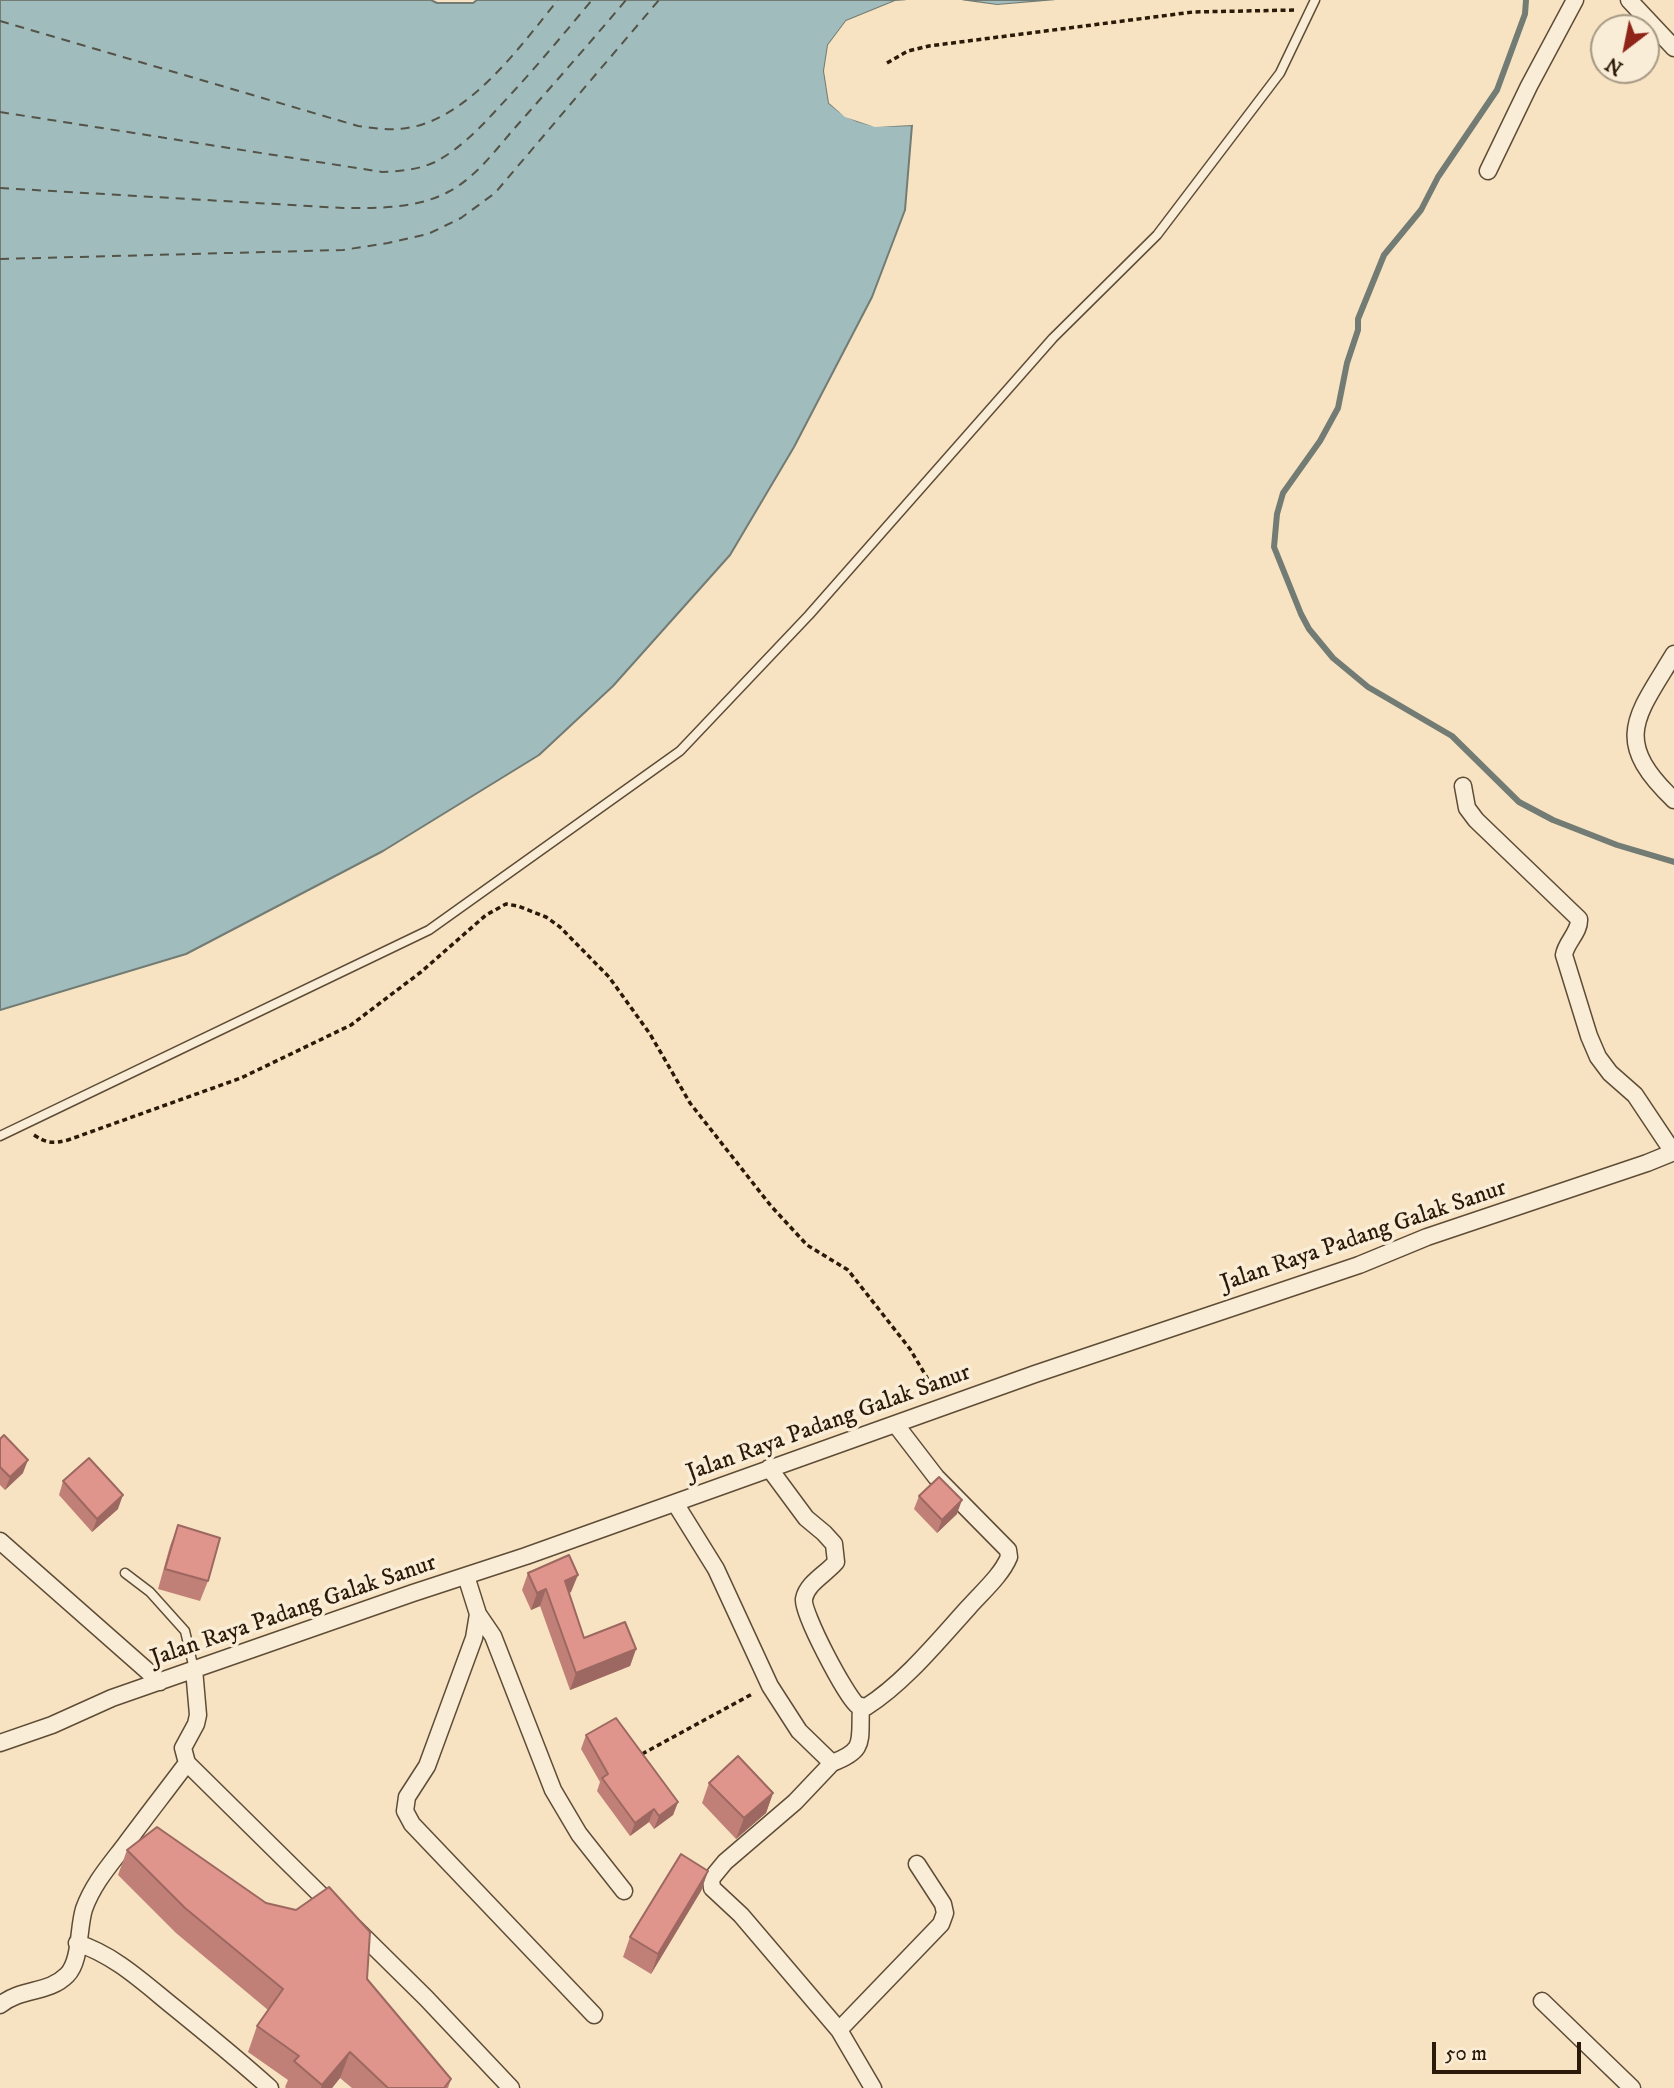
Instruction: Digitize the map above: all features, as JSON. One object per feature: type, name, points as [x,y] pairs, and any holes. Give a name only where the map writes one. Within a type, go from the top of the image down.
[{"type":"street","points":[[1488,171],[1575,0]]},
{"type":"street","points":[[1629,0],[1674,48]]},
{"type":"street","points":[[1674,654],[1636,720],[1635,734],[1643,766],[1674,800]]},
{"type":"street","points":[[1463,786],[1467,808],[1476,820],[1579,919],[1579,925],[1567,943],[1564,955],[1591,1043],[1610,1073],[1635,1095],[1674,1152]]},
{"type":"street","name":"Jalan Raya Padang Galak Sanur","points":[[1,1741],[52,1725],[112,1698],[194,1669],[675,1503],[1073,1361],[1359,1265],[1427,1237],[1674,1152]]},
{"type":"street","points":[[769,1468],[806,1518],[834,1544],[836,1562],[809,1588],[803,1601],[840,1682],[852,1701],[866,1707],[926,1654],[995,1578],[1009,1557],[1008,1550],[936,1477],[897,1425]]},
{"type":"street","points":[[675,1503],[716,1569],[770,1686],[799,1731],[832,1763]]},
{"type":"street","points":[[0,1541],[160,1682]]},
{"type":"street","points":[[466,1576],[478,1614],[493,1636],[552,1790],[579,1834],[624,1891]]},
{"type":"street","points":[[478,1614],[474,1637],[455,1693],[427,1766],[407,1797],[405,1811],[412,1824],[594,2015]]},
{"type":"street","points":[[194,1669],[198,1715],[183,1748],[187,1763],[426,1998],[511,2088]]},
{"type":"street","points":[[861,1707],[859,1747],[851,1756],[832,1763],[795,1802],[725,1862],[710,1879],[712,1888],[741,1915],[839,2031],[873,2088]]},
{"type":"street","points":[[0,2005],[11,1997],[28,1991],[54,1987],[70,1973],[76,1960],[81,1917],[90,1891],[187,1763]]},
{"type":"street","points":[[839,2031],[940,1924],[945,1913],[943,1903],[917,1864]]},
{"type":"street","points":[[77,1944],[94,1948],[123,1966],[270,2088]]},
{"type":"street","points":[[1542,2001],[1632,2088]]},
{"type":"lane","points":[[0,1136],[429,930],[680,751],[809,615],[1053,338],[1157,235],[1280,74],[1315,0]]},
{"type":"lane","points":[[125,1573],[150,1592],[185,1631],[194,1669]]},
{"type":"path","points":[[887,63],[908,51],[929,46],[1193,12],[1309,10]]},
{"type":"path","points":[[11,1130],[31,1133],[43,1141],[54,1143],[241,1078],[351,1025],[421,972],[486,915],[506,904],[518,906],[539,914],[560,927],[609,977],[650,1034],[690,1103],[771,1206],[807,1245],[848,1270],[910,1349],[944,1408]]},
{"type":"path","points":[[642,1754],[735,1702],[770,1686]]},
{"type":"water","points":[[0,0],[431,0],[437,3],[473,3],[477,0],[905,0],[895,1],[846,21],[828,45],[824,71],[829,103],[839,111],[858,121],[878,126],[912,125],[905,210],[872,297],[794,447],[730,555],[613,686],[539,755],[383,851],[186,954],[0,1010]]},
{"type":"water","points":[[963,0],[1054,0],[997,5]]},
{"type":"pier","points":[[909,0],[907,3],[896,4],[848,23],[831,47],[828,71],[832,101],[846,114],[876,124],[915,123],[875,127],[845,117],[829,103],[824,71],[828,45],[846,21],[895,1]]},
{"type":"pier","points":[[960,0],[997,5],[1057,0],[1054,3],[997,9],[963,3]]},
{"type":"building","points":[[4,1435],[28,1460],[10,1477],[0,1467],[0,1439]]},
{"type":"building","points":[[89,1458],[123,1495],[97,1519],[63,1481]]},
{"type":"building","points":[[939,1477],[962,1500],[942,1520],[919,1496]]},
{"type":"building","points":[[178,1525],[220,1538],[208,1581],[165,1569]]},
{"type":"building","points":[[569,1555],[578,1575],[565,1581],[584,1638],[625,1622],[636,1649],[576,1673],[546,1589],[537,1593],[528,1573]]},
{"type":"building","points":[[616,1718],[678,1802],[659,1816],[654,1809],[635,1823],[602,1778],[608,1774],[586,1735]]},
{"type":"building","points":[[738,1756],[773,1793],[744,1818],[709,1783]]},
{"type":"building","points":[[157,1827],[266,1903],[296,1910],[329,1887],[370,1932],[367,1979],[451,2079],[444,2088],[388,2088],[350,2052],[322,2085],[294,2061],[299,2056],[257,2026],[283,1989],[185,1908],[127,1850]]},
{"type":"building","points":[[681,1854],[708,1871],[658,1954],[630,1937]]},
{"type":"waterway","points":[[1526,0],[1525,14],[1497,90],[1438,177],[1421,210],[1384,255],[1358,319],[1358,330],[1347,363],[1338,408],[1320,441],[1283,493],[1277,514],[1274,547],[1309,629],[1333,658],[1368,687],[1452,736],[1519,802],[1553,820],[1617,845],[1674,862]]},
{"type":"ferry route","points":[[0,21],[358,126],[394,129],[430,122],[452,111],[492,77],[558,0]]},
{"type":"ferry route","points":[[0,112],[382,172],[402,171],[429,165],[444,157],[478,130],[592,0]]},
{"type":"ferry route","points":[[0,188],[343,208],[423,202],[448,192],[475,172],[626,0]]},
{"type":"ferry route","points":[[0,259],[343,250],[428,234],[461,218],[495,193],[659,0]]}]
